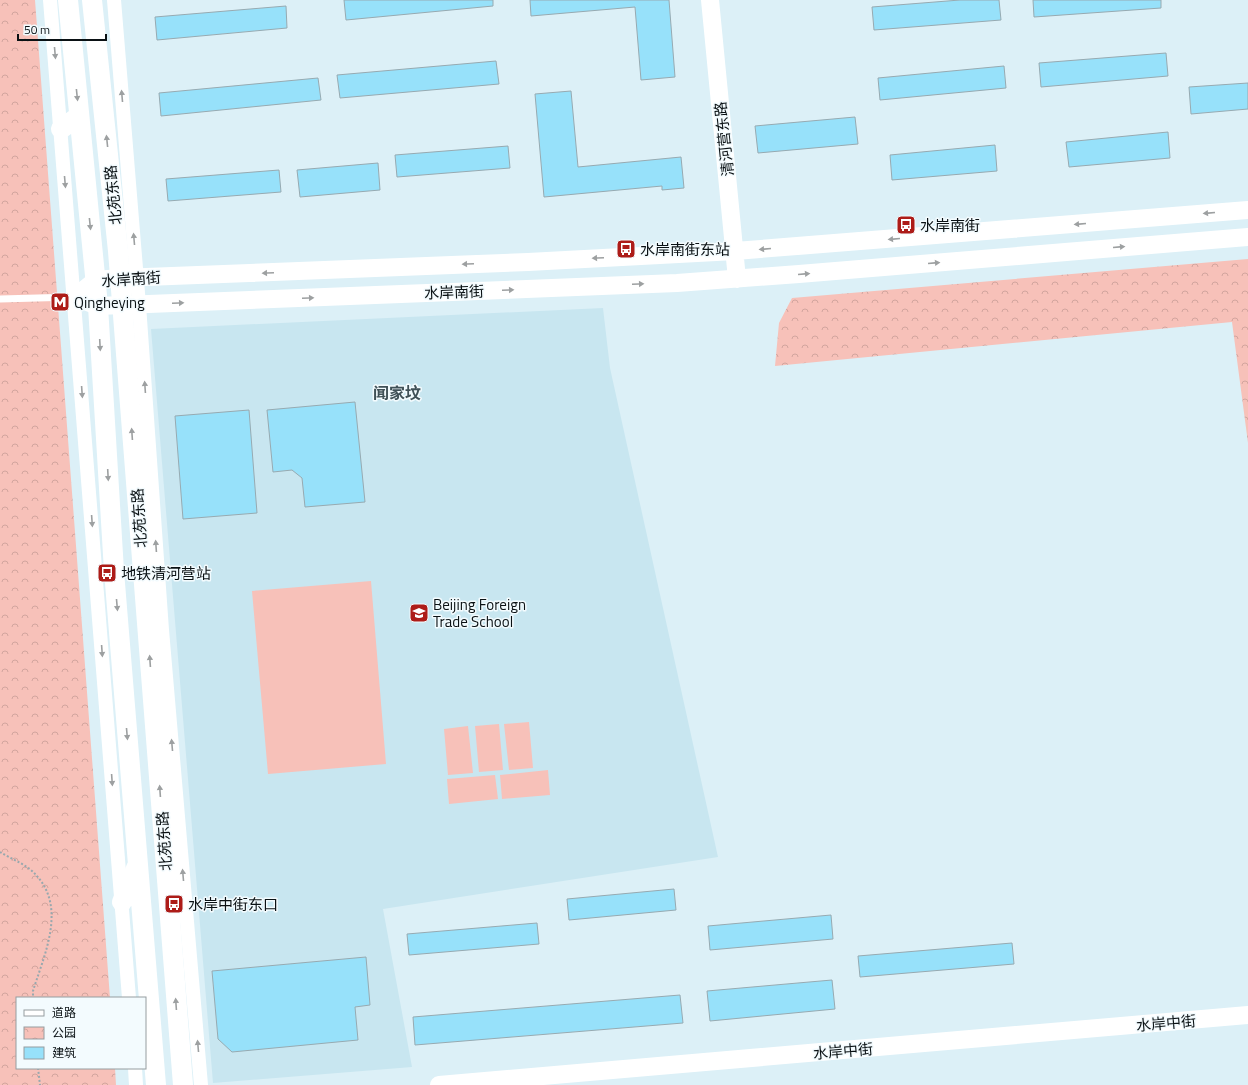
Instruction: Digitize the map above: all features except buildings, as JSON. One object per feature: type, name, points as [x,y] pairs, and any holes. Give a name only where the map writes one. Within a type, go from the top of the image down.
[{"type":"main road","name":"北苑东路","points":[[68,0],[96,280],[114,571],[156,1085]]},
{"type":"main road","name":"北苑东路","points":[[92,0],[129,278],[137,501],[182,1085]]},
{"type":"main road","points":[[61,128],[80,116]]},
{"type":"main road","points":[[137,501],[151,482]]},
{"type":"main road","points":[[122,902],[138,864]]},
{"type":"street","points":[[50,0],[75,297],[129,997]]},
{"type":"street","points":[[114,0],[129,278]]},
{"type":"street","name":"清河营东路","points":[[710,0],[737,279]]},
{"type":"street","name":"水岸南街","points":[[1248,210],[735,251],[520,262],[96,280],[75,297],[98,306],[737,279],[1248,236]]},
{"type":"street","points":[[131,305],[151,482],[162,630],[201,1085]]},
{"type":"street","name":"水岸中街","points":[[439,1085],[1248,1015]]},
{"type":"street","points":[[135,1069],[136,1085]]},
{"type":"lane","points":[[0,299],[75,297]]},
{"type":"path","points":[[0,852],[36,874],[48,892],[52,916],[49,939],[33,991],[33,997]]},
{"type":"path","points":[[38,1069],[40,1085]]},
{"type":"shaded area","name":"Beijing Foreign Trade School","points":[[603,308],[610,368],[718,857],[383,909],[412,1067],[213,1083],[151,329]]},
{"type":"green space","points":[[0,0],[35,0],[110,997],[16,997],[16,1069],[115,1069],[116,1085],[0,1085]]},
{"type":"green space","points":[[1248,259],[1248,443],[1232,322],[775,366],[779,323],[792,298]]},
{"type":"green space","points":[[371,581],[386,764],[268,774],[252,591]]},
{"type":"green space","points":[[529,722],[533,768],[509,770],[504,724]]},
{"type":"green space","points":[[499,724],[503,770],[479,772],[475,726]]},
{"type":"green space","points":[[468,726],[473,773],[448,775],[444,729]]},
{"type":"green space","points":[[548,770],[550,795],[502,799],[500,775]]},
{"type":"green space","points":[[495,775],[498,799],[449,804],[447,779]]},
{"type":"place","name":"水岸南街","points":[[906,225]]},
{"type":"place","name":"水岸南街东站","points":[[626,249]]},
{"type":"place","name":"Qingheying","points":[[60,302]]},
{"type":"place","name":"地铁清河营站","points":[[107,573]]},
{"type":"place","name":"Beijing Foreign Trade School","points":[[419,613]]},
{"type":"place","name":"水岸中街东口","points":[[174,904]]},
{"type":"district","name":"闻家坟","points":[[397,393]]}]
